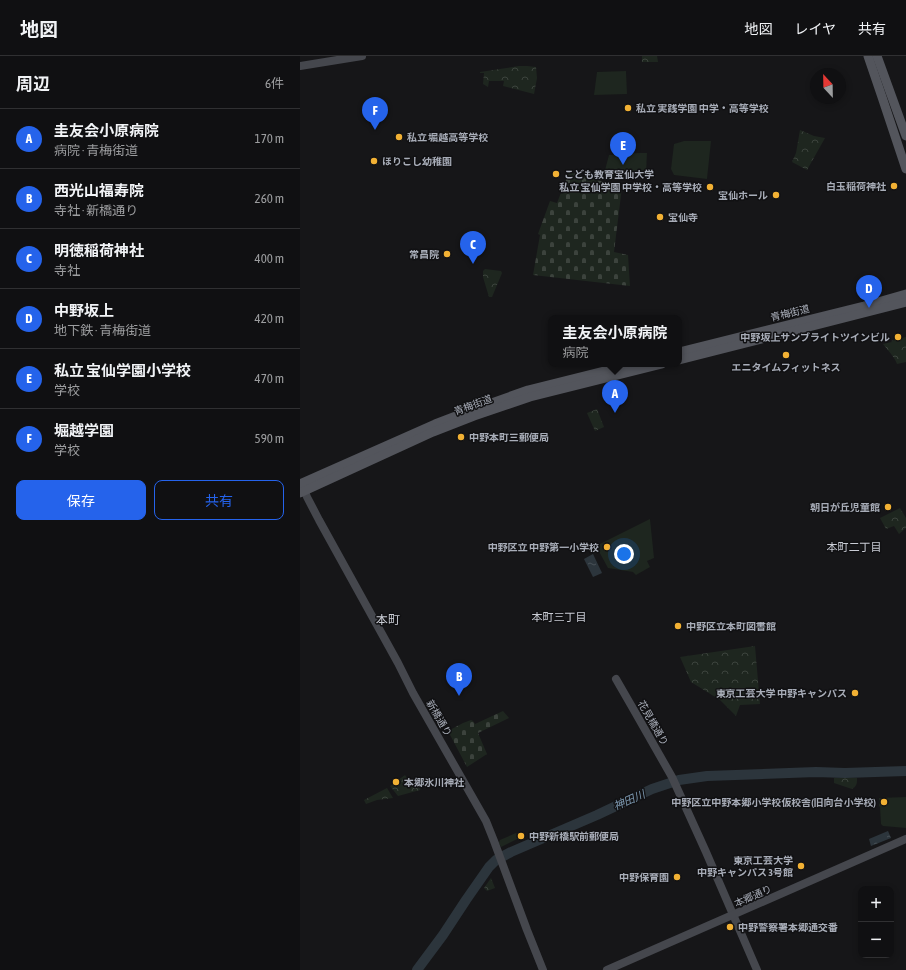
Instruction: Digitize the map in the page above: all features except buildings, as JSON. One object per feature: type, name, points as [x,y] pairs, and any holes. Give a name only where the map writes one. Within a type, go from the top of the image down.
[{"type":"main road","points":[[868,56],[906,169]]},
{"type":"main road","points":[[877,56],[906,136]]},
{"type":"main road","name":"青梅街道","points":[[682,351],[864,306],[906,294]]},
{"type":"main road","name":"青梅街道","points":[[682,359],[906,302]]},
{"type":"main road","name":"青梅街道","points":[[302,488],[435,424],[469,411],[528,390],[620,367]]},
{"type":"main road","name":"青梅街道","points":[[302,488],[474,416],[530,397],[650,367]]},
{"type":"street","points":[[300,66],[362,56]]},
{"type":"street","name":"新橋通り","points":[[302,488],[413,693],[486,821],[543,970]]},
{"type":"street","name":"花見橋通り","points":[[616,679],[672,777],[733,915]]},
{"type":"street","name":"本郷通り","points":[[607,970],[906,839]]},
{"type":"street","points":[[733,915],[757,970]]},
{"type":"green space","points":[[642,56],[657,56],[658,62],[642,62]]},
{"type":"green space","points":[[519,66],[536,67],[537,78],[534,94],[503,86],[504,81],[489,81],[488,87],[483,84],[484,73],[480,72]]},
{"type":"green space","points":[[626,71],[627,94],[594,95],[597,72]]},
{"type":"green space","points":[[800,130],[814,136],[825,138],[807,170],[792,162],[796,153]]},
{"type":"green space","points":[[684,141],[711,141],[707,179],[674,175],[671,169],[674,144]]},
{"type":"green space","points":[[647,153],[646,174],[623,179],[604,174],[609,155]]},
{"type":"green space","points":[[569,172],[622,187],[614,252],[628,255],[630,286],[533,275],[540,235],[538,234],[550,201],[557,203]]},
{"type":"green space","points":[[485,269],[501,271],[502,273],[492,297],[489,297],[483,277],[483,271]]},
{"type":"green space","points":[[906,337],[906,362],[897,364],[893,356],[883,344]]},
{"type":"green space","points":[[597,409],[604,427],[595,431],[587,413]]},
{"type":"green space","points":[[900,508],[906,518],[906,528],[899,534],[894,526],[886,529],[880,518]]},
{"type":"green space","points":[[650,519],[654,558],[647,561],[650,567],[636,575],[633,572],[608,568],[596,546]]},
{"type":"green space","points":[[755,646],[760,704],[740,705],[736,716],[720,700],[691,682],[680,657]]},
{"type":"green space","points":[[503,711],[509,718],[478,733],[487,754],[467,767],[448,731],[471,720],[475,724]]},
{"type":"green space","points":[[405,775],[410,783],[416,779],[421,788],[420,790],[398,796],[390,786]]},
{"type":"green space","points":[[834,778],[857,778],[857,783],[852,789],[834,783]]},
{"type":"green space","points":[[387,788],[393,798],[377,800],[366,804],[364,800]]},
{"type":"green space","points":[[906,797],[906,828],[883,826],[881,824],[879,798]]},
{"type":"green space","points":[[516,833],[519,838],[501,847],[499,843],[500,840]]},
{"type":"green space","points":[[491,878],[495,888],[487,891],[484,888]]},
{"type":"water","points":[[593,554],[602,573],[593,577],[584,559]]},
{"type":"water","points":[[888,831],[891,838],[871,846],[869,839]]},
{"type":"waterway","name":"神田川","points":[[417,970],[443,935],[489,867],[496,860],[652,789],[679,780],[707,776],[816,772],[845,773],[906,771]]},
{"type":"place","name":"私立 実践学園 中学・高等学校","points":[[628,108]]},
{"type":"place","name":"堀越学園","points":[[375,130]]},
{"type":"place","name":"私立 堀越高等学校","points":[[399,137]]},
{"type":"place","name":"ほりこし幼稚園","points":[[374,161]]},
{"type":"place","name":"私立 宝仙学園小学校","points":[[623,165]]},
{"type":"place","name":"こども教育宝仙大学","points":[[556,174]]},
{"type":"place","name":"白玉稲荷神社","points":[[894,186]]},
{"type":"place","name":"私立 宝仙学園 中学校・高等学校","points":[[710,187]]},
{"type":"place","name":"宝仙ホール","points":[[776,195]]},
{"type":"place","name":"宝仙寺","points":[[660,217]]},
{"type":"place","name":"常昌院","points":[[447,254]]},
{"type":"place","name":"明徳稲荷神社","points":[[473,264]]},
{"type":"place","name":"中野坂上","points":[[869,308]]},
{"type":"place","name":"中野坂上サンブライトツインビル","points":[[898,337]]},
{"type":"place","name":"エニタイムフィットネス","points":[[786,355]]},
{"type":"place","name":"圭友会小原病院","points":[[615,413]]},
{"type":"place","name":"中野本町三郵便局","points":[[461,437]]},
{"type":"place","name":"朝日が丘児童館","points":[[888,507]]},
{"type":"place","name":"中野区立 中野第一小学校","points":[[607,547]]},
{"type":"place","name":"中野区立本町図書館","points":[[678,626]]},
{"type":"place","name":"東京工芸大学 中野キャンパス","points":[[855,693]]},
{"type":"place","name":"西光山福寿院","points":[[459,696]]},
{"type":"place","name":"本郷氷川神社","points":[[396,782]]},
{"type":"place","name":"中野区立中野本郷小学校仮校舎(旧向台小学校)","points":[[884,802]]},
{"type":"place","name":"中野新橋駅前郵便局","points":[[521,836]]},
{"type":"place","name":"東京工芸大学 中野キャンパス 3号館","points":[[801,866]]},
{"type":"place","name":"中野保育園","points":[[677,877]]},
{"type":"place","name":"中野警察署本郷通交番","points":[[730,927]]},
{"type":"district","name":"本町二丁目","points":[[854,547]]},
{"type":"district","name":"本町三丁目","points":[[559,617]]},
{"type":"district","name":"本町","points":[[388,620]]}]
